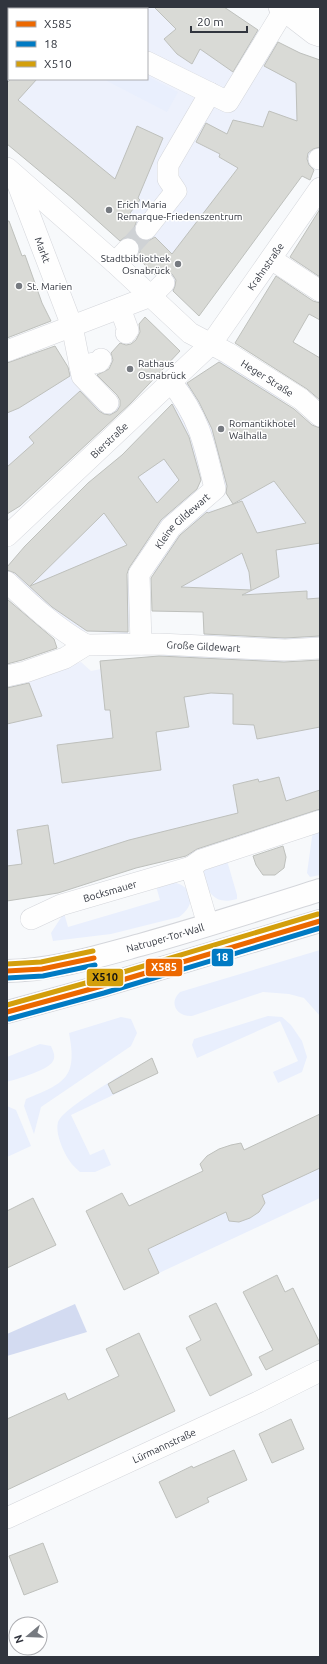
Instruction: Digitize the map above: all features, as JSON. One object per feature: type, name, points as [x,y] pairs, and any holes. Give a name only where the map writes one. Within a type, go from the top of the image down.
[{"type":"main road","name":"Natruper-Tor-Wall","points":[[7,972],[42,969],[76,962],[208,925],[320,890]]},
{"type":"main road","points":[[7,1012],[102,986],[320,921]]},
{"type":"street","points":[[282,9],[320,17]]},
{"type":"street","points":[[282,9],[314,34],[320,36]]},
{"type":"street","points":[[148,62],[228,102],[282,9]]},
{"type":"street","points":[[146,229],[176,191],[168,179],[168,165],[210,93]]},
{"type":"street","name":"Markt","points":[[10,171],[122,256],[157,289],[190,333],[210,344]]},
{"type":"street","name":"Markt","points":[[10,171],[72,326],[82,376],[118,413]]},
{"type":"street","name":"Krahnstraße","points":[[210,344],[320,188]]},
{"type":"street","points":[[271,259],[320,291]]},
{"type":"street","points":[[7,351],[120,308],[157,289]]},
{"type":"street","points":[[120,308],[128,330],[126,333]]},
{"type":"street","name":"Bierstraße","points":[[7,536],[118,413],[171,382],[210,344]]},
{"type":"street","name":"Heger Straße","points":[[210,344],[301,399],[320,416]]},
{"type":"street","points":[[80,366],[99,362],[101,359]]},
{"type":"street","name":"Kleine Gildewart","points":[[141,644],[140,574],[171,527],[214,489],[204,442],[197,421],[180,393],[171,382]]},
{"type":"street","points":[[7,582],[34,608],[67,634],[86,645],[65,658],[25,672],[7,676]]},
{"type":"street","name":"Große Gildewart","points":[[86,645],[141,644],[285,650],[320,648]]},
{"type":"street","name":"Bocksmauer","points":[[32,919],[61,905],[191,867],[201,860],[320,821]]},
{"type":"street","points":[[191,867],[208,925]]},
{"type":"street","name":"Lürmannstraße","points":[[7,1518],[258,1402],[320,1371]]},
{"type":"shaded area","points":[[7,7],[224,7],[275,41],[320,60],[320,156],[310,180],[302,176],[199,316],[72,198],[7,144]]},
{"type":"shaded area","points":[[148,77],[178,92],[167,112],[105,80],[148,80]]},
{"type":"shaded area","points":[[220,361],[273,393],[320,431],[320,640],[284,641],[204,637],[203,612],[152,611],[154,564],[171,542],[193,523],[190,518],[201,511],[220,509],[233,504],[222,485],[181,387]]},
{"type":"shaded area","points":[[70,370],[104,406],[112,399],[122,408],[115,417],[58,471],[20,506],[7,514],[7,413],[19,408],[55,385]]},
{"type":"shaded area","points":[[179,397],[195,423],[202,477],[194,497],[170,520],[151,535],[137,560],[125,564],[131,598],[128,634],[69,630],[7,575],[7,567],[35,536],[86,485],[122,455]]},
{"type":"shaded area","points":[[166,655],[286,660],[287,664],[320,661],[320,816],[216,849],[136,868],[59,893],[7,901],[7,683],[81,662],[91,671],[101,669],[100,661]]},
{"type":"shaded area","points":[[320,828],[320,875],[310,877],[307,873],[313,830]]},
{"type":"shaded area","points":[[226,857],[237,895],[237,899],[230,901],[219,900],[211,894],[201,879],[203,865]]},
{"type":"shaded area","points":[[170,882],[184,886],[190,895],[191,901],[189,906],[179,917],[111,934],[53,941],[51,933],[64,913],[68,927],[160,900],[156,886]]},
{"type":"shaded area","points":[[320,950],[320,1016],[304,998],[289,994],[263,992],[192,1016],[187,1016],[178,1012],[176,1008],[176,996],[180,992]]},
{"type":"shaded area","points":[[268,1016],[282,1017],[291,1025],[302,1041],[307,1057],[302,1072],[278,1083],[273,1072],[298,1061],[280,1021],[197,1058],[192,1045],[194,1039]]},
{"type":"shaded area","points":[[121,1017],[131,1019],[137,1033],[131,1046],[41,1107],[34,1134],[24,1106],[26,1099],[59,1083],[65,1077],[69,1070],[71,1060],[69,1033]]},
{"type":"shaded area","points":[[40,1044],[51,1046],[54,1054],[53,1061],[46,1068],[7,1082],[7,1057]]},
{"type":"shaded area","points":[[122,1074],[128,1088],[71,1115],[90,1155],[104,1149],[111,1165],[95,1172],[80,1172],[70,1162],[62,1147],[57,1126],[58,1122],[68,1110],[77,1103]]},
{"type":"shaded area","points":[[7,1106],[16,1110],[31,1146],[7,1157]]},
{"type":"shaded area","points":[[320,1145],[320,1198],[159,1273],[140,1231],[157,1223],[166,1241],[226,1212],[230,1221],[241,1221],[250,1218],[262,1208],[265,1203],[262,1195],[319,1168]]},
{"type":"shaded area","points":[[75,1304],[87,1332],[7,1356],[7,1334]]},
{"type":"building","points":[[154,7],[224,7],[258,30],[233,72],[200,49],[192,64],[177,54],[164,39],[176,29]]},
{"type":"building","points":[[278,42],[300,53],[320,60],[320,147],[313,149],[308,153],[307,159],[309,165],[314,170],[310,180],[302,176],[199,316],[173,291],[176,280],[172,274],[161,271],[155,275],[137,257],[140,252],[140,246],[136,240],[131,237],[125,237],[120,241],[72,198],[7,144],[7,83],[10,80],[36,80],[18,100],[115,179],[137,126],[163,138],[138,198],[140,200],[130,213],[137,220],[134,228],[135,234],[138,238],[145,241],[155,237],[172,254],[238,168],[219,157],[220,154],[196,142],[206,123],[227,134],[233,120],[263,127],[269,111],[297,121],[296,83],[264,66]]},
{"type":"building","points":[[320,209],[320,277],[290,257]]},
{"type":"building","name":"St. Marien","points":[[7,221],[9,221],[22,256],[25,255],[42,303],[51,321],[7,338]]},
{"type":"building","points":[[276,276],[313,301],[320,303],[320,320],[309,314],[293,342],[320,358],[320,400],[307,389],[235,343]]},
{"type":"building","points":[[145,317],[180,351],[131,403],[20,506],[7,514],[7,467],[34,443],[29,437],[80,391],[99,411],[104,414],[110,415],[117,411],[120,406],[120,400],[97,375],[109,369],[113,360],[111,353],[120,343],[126,345],[131,344],[136,340],[140,332],[139,324]]},
{"type":"building","points":[[55,346],[68,367],[70,376],[19,408],[7,413],[7,363]]},
{"type":"building","points":[[219,362],[294,409],[312,425],[320,428],[320,543],[276,550],[279,577],[242,595],[307,591],[307,599],[320,598],[320,636],[285,638],[204,634],[203,612],[152,611],[151,578],[180,535],[207,512],[208,513],[242,501],[257,533],[306,523],[274,481],[233,504],[226,493],[227,486],[212,429],[199,402],[187,383]],"holes":[[[242,553],[249,572],[251,590],[181,587]]]},
{"type":"building","points":[[172,404],[189,437],[201,480],[197,489],[161,520],[129,568],[127,574],[128,632],[87,631],[52,607],[15,573],[7,570],[7,567],[25,546],[88,483],[122,455]],"holes":[[[164,459],[179,480],[157,503],[138,477]],[[104,513],[127,545],[30,586]]]},
{"type":"building","points":[[7,599],[54,639],[57,648],[7,664]]},
{"type":"building","points":[[159,656],[284,662],[320,660],[320,727],[257,739],[254,725],[233,724],[233,694],[211,693],[184,697],[189,727],[156,732],[161,770],[62,783],[57,745],[113,738],[110,710],[105,710],[100,661]]},
{"type":"building","points":[[29,683],[42,716],[7,724],[7,688]]},
{"type":"building","points":[[279,777],[286,801],[320,790],[320,809],[197,849],[186,856],[136,868],[58,893],[7,901],[7,866],[22,864],[17,830],[48,825],[54,864],[129,840],[238,813],[233,785],[258,779],[259,782]]},
{"type":"building","points":[[283,846],[286,857],[284,868],[275,875],[263,875],[256,865],[253,856]]},
{"type":"building","points":[[152,1058],[158,1073],[113,1094],[108,1084]]},
{"type":"building","points":[[320,1114],[320,1168],[262,1195],[265,1203],[259,1212],[250,1218],[239,1222],[229,1221],[226,1212],[148,1249],[159,1273],[124,1290],[86,1211],[122,1193],[129,1206],[203,1171],[200,1164],[207,1156],[219,1149],[241,1143],[244,1150]]},
{"type":"building","points":[[33,1198],[56,1245],[7,1268],[7,1211]]},
{"type":"building","points":[[277,1275],[285,1292],[293,1288],[320,1343],[266,1370],[259,1357],[273,1350],[243,1292]]},
{"type":"building","points":[[216,1303],[252,1375],[210,1396],[186,1348],[201,1340],[189,1316]]},
{"type":"building","points":[[139,1333],[175,1411],[7,1490],[7,1419],[65,1393],[68,1400],[119,1376],[106,1349]]},
{"type":"building","points":[[291,1419],[304,1449],[272,1463],[259,1434]]},
{"type":"building","points":[[234,1450],[247,1480],[207,1498],[209,1502],[176,1518],[159,1482],[192,1466],[193,1468]]},
{"type":"building","points":[[43,1543],[58,1582],[24,1595],[9,1556]]},
{"type":"tunnel","points":[[128,249],[146,229]]},
{"type":"transit line","name":"X510","points":[[7,1005],[318,914]]},
{"type":"transit line","name":"X585","points":[[7,1012],[102,986],[320,921]]},
{"type":"transit line","name":"18","points":[[9,1019],[104,993],[320,928]]},
{"type":"transit line","name":"X510","points":[[7,964],[41,962],[93,951]]},
{"type":"transit line","name":"X585","points":[[7,971],[42,969],[94,958]]},
{"type":"transit line","name":"18","points":[[7,978],[43,976],[95,965]]},
{"type":"place","name":"Erich Maria Remarque-Friedenszentrum","points":[[109,210]]},
{"type":"place","name":"Stadtbibliothek Osnabrück","points":[[178,264]]},
{"type":"place","name":"St. Marien","points":[[19,286]]},
{"type":"place","name":"Rathaus Osnabrück","points":[[130,369]]},
{"type":"place","name":"Romantikhotel Walhalla","points":[[221,429]]}]
